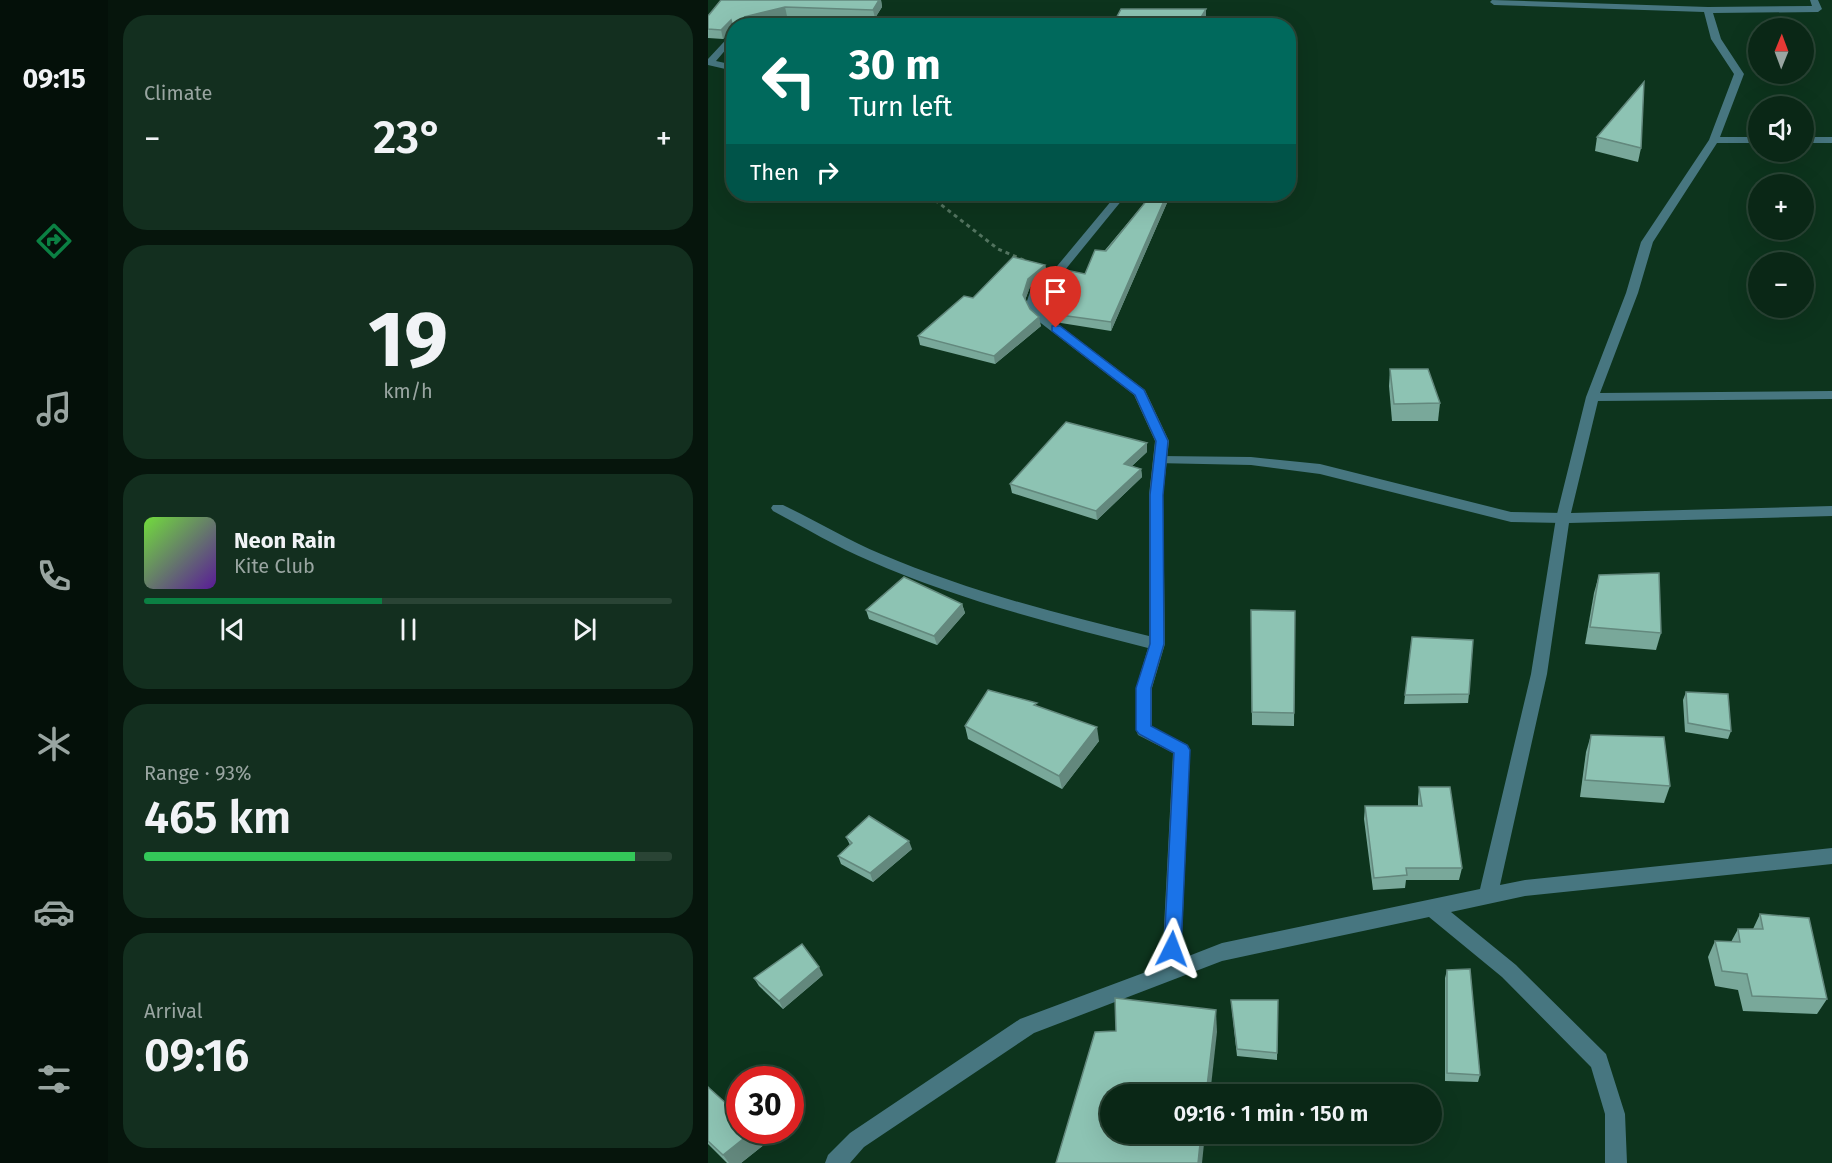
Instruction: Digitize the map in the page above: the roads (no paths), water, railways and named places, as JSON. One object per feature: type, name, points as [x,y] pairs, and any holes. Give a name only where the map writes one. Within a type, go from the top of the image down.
[{"type":"street","points":[[1494,2],[1708,10],[1816,5],[1832,10]]},
{"type":"street","points":[[1488,896],[1539,674],[1563,518],[1592,397],[1632,293],[1647,242],[1714,140],[1739,74],[1716,39],[1708,10]]},
{"type":"street","points":[[726,42],[709,62],[726,66]]},
{"type":"street","points":[[1714,140],[1748,140]]},
{"type":"street","points":[[1814,140],[1832,140]]},
{"type":"street","points":[[1116,201],[1057,273],[1035,292],[1032,304],[1037,314],[1140,393],[1162,441],[1156,495],[1157,644],[1144,688],[1144,730],[1182,750],[1171,971]]},
{"type":"street","points":[[1592,397],[1832,395]]},
{"type":"street","points":[[1160,460],[1251,461],[1320,470],[1511,518],[1832,511]]},
{"type":"street","points":[[778,508],[875,557],[957,588],[1060,620],[1157,644]]},
{"type":"street","points":[[836,1163],[857,1140],[1028,1026],[1222,952],[1525,888],[1832,856]]},
{"type":"street","points":[[1432,908],[1509,971],[1599,1060],[1615,1114],[1616,1163]]}]
